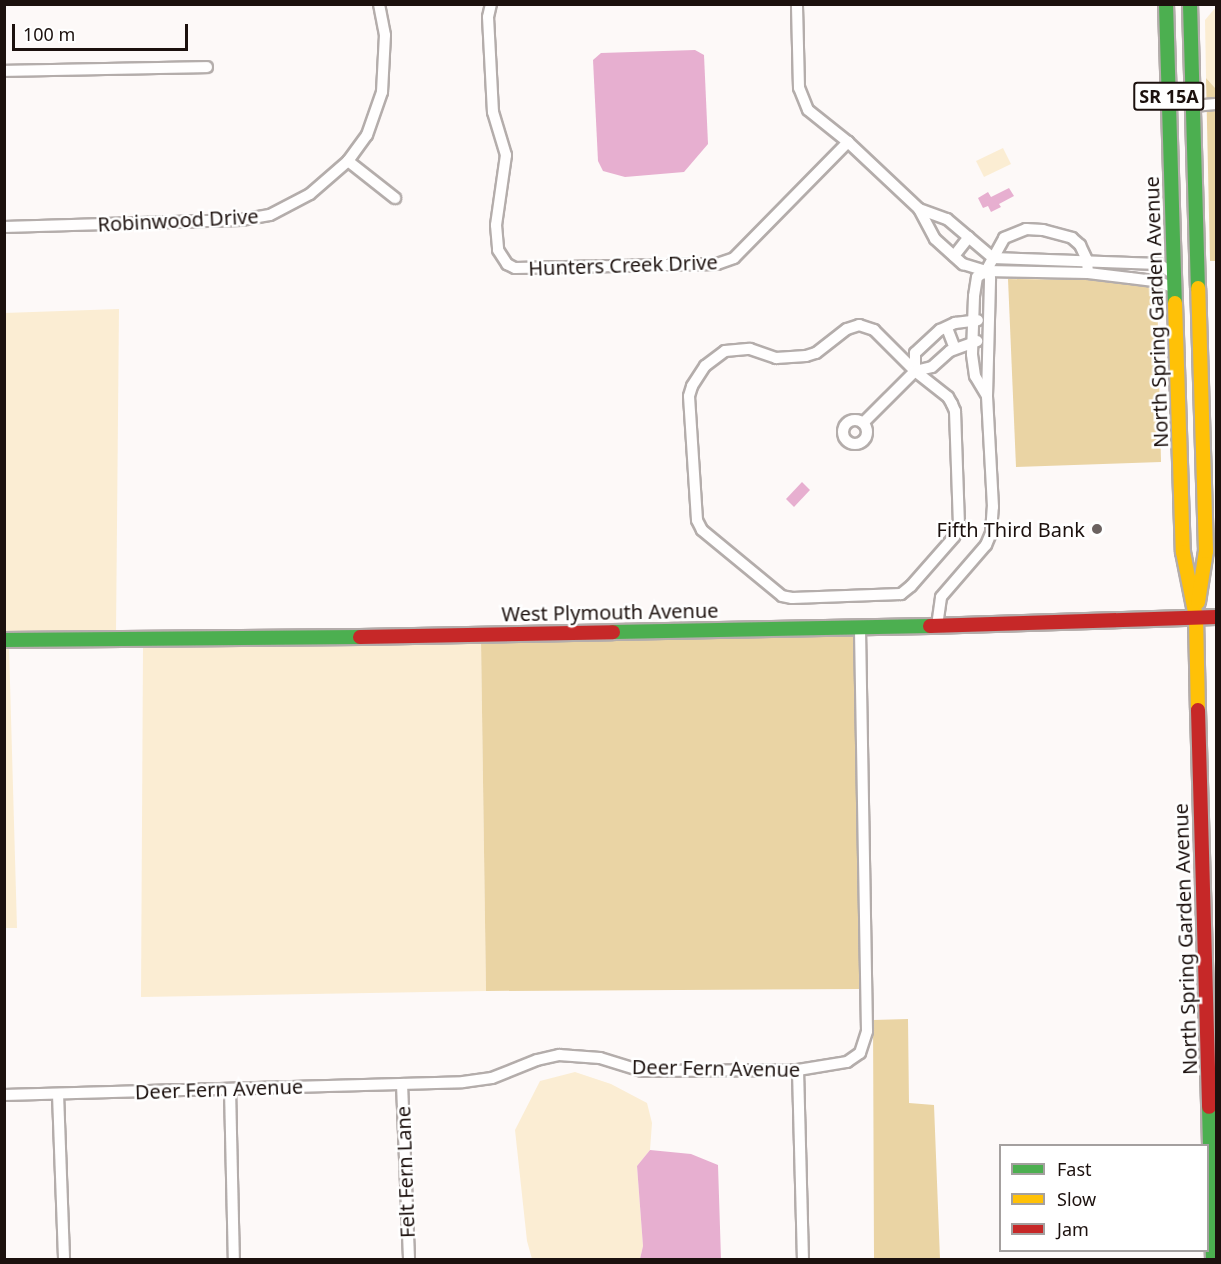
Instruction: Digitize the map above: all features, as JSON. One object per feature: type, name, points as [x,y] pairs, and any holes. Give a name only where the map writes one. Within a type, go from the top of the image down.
[{"type":"main road","name":"North Spring Garden Avenue","points":[[1166,4],[1183,552],[1196,617],[1213,1260]]},
{"type":"main road","name":"North Spring Garden Avenue","points":[[1190,4],[1206,551],[1196,617]]},
{"type":"main road","points":[[1174,238],[1186,266],[1198,275]]},
{"type":"main road","points":[[1175,281],[1187,284],[1199,309]]},
{"type":"main road","name":"West Plymouth Avenue","points":[[4,640],[192,640],[937,626],[1216,617]]},
{"type":"street","name":"Robinwood Drive","points":[[4,227],[241,220],[270,215],[310,194],[348,161],[367,135],[382,92],[386,35],[379,4]]},
{"type":"street","name":"Hunters Creek Drive","points":[[491,4],[488,17],[493,112],[506,155],[496,225],[498,250],[507,264],[515,268],[726,262],[735,258],[848,142]]},
{"type":"street","points":[[796,4],[799,88],[808,110],[848,142],[919,209],[935,239],[963,264],[986,271],[1088,273],[1155,281],[1175,281]]},
{"type":"street","points":[[4,71],[207,67]]},
{"type":"street","points":[[1193,106],[1216,104]]},
{"type":"street","points":[[348,161],[394,198]]},
{"type":"street","points":[[919,209],[947,219],[993,258],[1159,264],[1175,281]]},
{"type":"street","points":[[987,396],[975,376],[973,341],[977,277],[986,271],[1004,238],[1026,229],[1043,230],[1072,238],[1080,245],[1087,260],[1088,273]]},
{"type":"street","points":[[954,256],[969,237]]},
{"type":"street","points":[[937,626],[941,597],[986,545],[991,533],[993,507],[987,396],[990,278],[986,271]]},
{"type":"street","points":[[915,371],[915,353],[940,330],[955,323],[988,320]]},
{"type":"street","points":[[866,325],[874,330],[915,371],[948,397],[955,411],[959,527],[954,537],[901,594],[792,598],[782,596],[702,530],[697,520],[689,396],[698,376],[716,356],[725,351],[741,348],[766,357],[806,356],[816,353],[847,329],[866,325]]},
{"type":"street","points":[[947,328],[955,349]]},
{"type":"street","points":[[862,423],[915,371],[932,367],[955,349],[973,341],[988,340]]},
{"type":"street","name":"Deer Fern Avenue","points":[[4,1095],[463,1082],[492,1078],[537,1060],[559,1055],[600,1058],[642,1071],[798,1070],[847,1062],[860,1053],[867,1031],[860,627]]},
{"type":"street","points":[[798,1070],[803,1260]]},
{"type":"street","name":"Felt Fern Lane","points":[[402,1084],[409,1260]]},
{"type":"street","points":[[230,1089],[234,1260]]},
{"type":"street","points":[[58,1094],[64,1260]]},
{"type":"shaded area","points":[[1216,7],[1216,89],[1206,78],[1205,20]]},
{"type":"shaded area","points":[[695,50],[704,55],[708,144],[684,172],[625,177],[603,171],[598,161],[593,60],[601,53]]},
{"type":"shaded area","points":[[1206,78],[1216,89],[1216,261],[1210,261]]},
{"type":"shaded area","points":[[1003,148],[1011,164],[984,177],[976,161]]},
{"type":"shaded area","points":[[1009,188],[1014,196],[999,204],[1001,207],[991,212],[988,206],[983,208],[978,198],[988,192],[991,197]]},
{"type":"shaded area","points":[[1008,279],[1088,280],[1157,288],[1161,462],[1016,467]]},
{"type":"shaded area","points":[[119,309],[116,633],[5,633],[4,313]]},
{"type":"shaded area","points":[[802,482],[810,490],[794,507],[786,499]]},
{"type":"shaded area","points":[[855,634],[860,989],[486,991],[481,641]]},
{"type":"shaded area","points":[[481,641],[486,991],[141,997],[143,647]]},
{"type":"shaded area","points":[[4,647],[9,647],[17,928],[5,928]]},
{"type":"shaded area","points":[[908,1019],[909,1103],[934,1105],[940,1259],[874,1259],[873,1020]]},
{"type":"shaded area","points":[[575,1072],[611,1084],[647,1103],[652,1123],[650,1150],[637,1166],[643,1246],[640,1259],[532,1259],[527,1241],[515,1130],[540,1081]]},
{"type":"shaded area","points":[[650,1150],[691,1154],[718,1165],[721,1259],[640,1259],[643,1246],[637,1166]]},
{"type":"traffic: fast","points":[[1166,4],[1175,303]]},
{"type":"traffic: fast","points":[[1190,4],[1198,288]]},
{"type":"traffic: fast","points":[[613,632],[930,626]]},
{"type":"traffic: fast","points":[[4,640],[360,637]]},
{"type":"traffic: fast","points":[[1209,1107],[1213,1260]]},
{"type":"traffic: slow","points":[[1198,288],[1206,551],[1198,602]]},
{"type":"traffic: slow","points":[[1175,303],[1183,552],[1196,617],[1198,710]]},
{"type":"traffic: jam","points":[[930,626],[1216,617]]},
{"type":"traffic: jam","points":[[360,637],[613,632]]},
{"type":"traffic: jam","points":[[1198,710],[1209,1107]]},
{"type":"place","name":"Fifth Third Bank","points":[[1097,529]]}]
